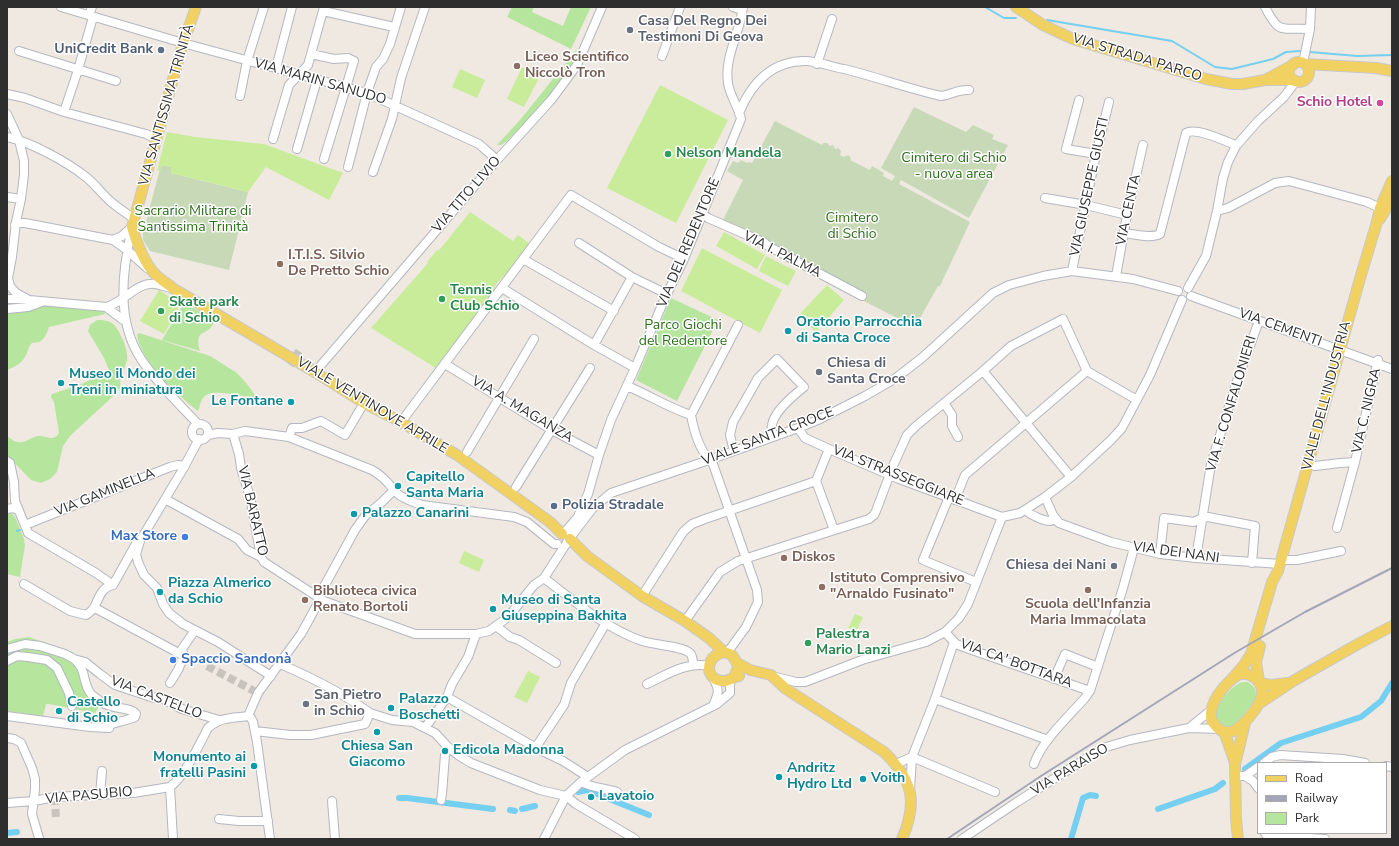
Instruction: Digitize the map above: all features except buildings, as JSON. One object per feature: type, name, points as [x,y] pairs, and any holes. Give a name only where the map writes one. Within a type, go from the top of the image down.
[{"type":"main road","name":"VIA SANTISSIMA TRINITÀ","points":[[133,223],[183,43],[196,7]]},
{"type":"main road","name":"VIA STRADA PARCO","points":[[1016,7],[1043,25],[1073,39],[1206,80],[1232,84],[1243,84],[1265,80],[1295,80]]},
{"type":"main road","points":[[1338,67],[1318,72],[1301,81],[1295,80],[1290,74],[1291,68],[1298,62],[1338,67],[1376,68],[1392,71]]},
{"type":"main road","points":[[1304,63],[1308,68],[1308,77]]},
{"type":"main road","name":"VIA STRADA PARCO","points":[[1265,80],[1293,65]]},
{"type":"main road","name":"VIALE DELL'INDUSTRIA","points":[[1232,679],[1251,654],[1272,582],[1280,565],[1377,222],[1388,204],[1392,182]]},
{"type":"main road","name":"VIALE VENTINOVE APRILE","points":[[133,223],[134,236],[145,259],[155,275],[174,289],[315,372],[362,406],[401,422],[457,455],[550,522],[587,556],[642,596],[685,621],[725,652]]},
{"type":"main road","name":"VIALE DELL'INDUSTRIA","points":[[1259,682],[1256,662],[1279,583],[1280,565]]},
{"type":"main road","points":[[1222,730],[1238,730],[1260,704],[1293,681],[1392,626]]},
{"type":"main road","points":[[711,640],[714,656]]},
{"type":"main road","points":[[732,678],[738,668],[735,658],[725,652],[714,656],[710,662],[710,671],[719,681],[766,674]]},
{"type":"main road","points":[[737,663],[750,670],[766,674],[786,689],[884,752],[896,764],[903,773],[910,793],[910,817],[902,839]]},
{"type":"main road","points":[[1238,839],[1240,776],[1222,730],[1212,722],[1210,717],[1211,710],[1220,694],[1232,679],[1240,674],[1253,676],[1259,682],[1263,692],[1260,704]]},
{"type":"main road","points":[[1259,682],[1276,685],[1293,681]]},
{"type":"main road","points":[[1235,764],[1245,723]]},
{"type":"street","name":"VIA MARIN SANUDO","points":[[61,7],[92,13],[183,43],[367,93],[479,144],[497,160]]},
{"type":"street","points":[[247,61],[264,7]]},
{"type":"street","points":[[276,68],[292,7]]},
{"type":"street","points":[[348,168],[367,93],[376,67],[383,59],[390,44],[401,7]]},
{"type":"street","points":[[373,172],[396,105],[402,78],[425,7]]},
{"type":"street","name":"VIA TITO LIVIO","points":[[315,372],[552,98],[577,65],[602,7]]},
{"type":"street","points":[[662,56],[680,7]]},
{"type":"street","points":[[733,7],[743,8],[730,53],[728,70],[730,90],[739,113]]},
{"type":"street","points":[[1264,7],[1271,20],[1278,28],[1310,30]]},
{"type":"street","points":[[1304,63],[1310,30],[1311,7]]},
{"type":"street","points":[[273,139],[289,85],[308,65],[323,9],[394,27]]},
{"type":"street","points":[[64,112],[78,70],[92,13]]},
{"type":"street","points":[[818,64],[832,19]]},
{"type":"street","points":[[19,51],[116,81]]},
{"type":"street","points":[[311,54],[334,59],[348,58],[354,61],[324,159]]},
{"type":"street","name":"VIA MARIN SANUDO","points":[[240,96],[247,61]]},
{"type":"street","points":[[739,113],[752,88],[762,76],[789,63],[805,61],[857,72],[941,96],[962,90],[969,90]]},
{"type":"street","points":[[297,149],[318,80]]},
{"type":"street","points":[[766,674],[796,682],[805,682],[862,660],[926,642],[945,632],[960,618],[968,604],[1002,517],[1010,516],[1025,510],[1045,497],[1071,477],[1122,428],[1150,375],[1182,300],[1186,300],[1206,256],[1223,178],[1228,162],[1236,146],[1258,121],[1284,97],[1295,80]]},
{"type":"street","points":[[7,94],[25,98],[64,112],[146,134],[157,139]]},
{"type":"street","points":[[1079,100],[1066,148],[1096,154]]},
{"type":"street","name":"VIA GIUSEPPE GIUSTI","points":[[1072,271],[1096,154],[1109,102]]},
{"type":"street","name":"VIA DEL REDENTORE","points":[[579,514],[588,494],[611,420],[703,214],[741,119],[739,113]]},
{"type":"street","points":[[7,114],[19,140],[24,161],[21,199],[15,225],[8,280],[10,286],[16,292],[29,300]]},
{"type":"street","points":[[1124,233],[1150,236],[1160,234],[1186,133],[1196,131],[1236,146]]},
{"type":"street","points":[[7,137],[19,140],[74,168],[97,186],[133,223],[122,236],[113,240],[25,223],[18,223],[15,225]]},
{"type":"street","name":"VIA CENTA","points":[[1116,276],[1127,215],[1143,145]]},
{"type":"street","points":[[1217,210],[1228,208],[1275,183],[1289,181],[1366,202],[1388,204]]},
{"type":"street","points":[[401,422],[571,195],[659,247],[684,259]]},
{"type":"street","points":[[7,197],[21,199]]},
{"type":"street","points":[[1045,198],[1086,205],[1127,215]]},
{"type":"street","name":"VIA I. PALMA","points":[[703,214],[708,218],[765,243],[862,296]]},
{"type":"street","name":"VIA SANTISSIMA TRINITÀ","points":[[127,250],[133,223]]},
{"type":"street","name":"VIALE VENTINOVE APRILE","points":[[113,240],[127,250],[155,275]]},
{"type":"street","points":[[579,243],[632,277],[667,294]]},
{"type":"street","points":[[127,250],[123,299],[126,322],[135,348],[144,364],[196,425]]},
{"type":"street","points":[[523,259],[614,311]]},
{"type":"street","name":"VIALE SANTA CROCE","points":[[567,537],[579,514],[611,493],[798,428],[820,419],[865,396],[896,378],[929,352],[994,293],[1008,285],[1043,276],[1072,271],[1133,278],[1178,291]]},
{"type":"street","points":[[594,345],[632,277]]},
{"type":"street","name":"VIALE VENTINOVE APRILE","points":[[106,307],[115,304],[142,285],[154,284],[174,289]]},
{"type":"street","points":[[1182,300],[1178,296],[1178,291],[1184,287],[1189,292]]},
{"type":"street","points":[[502,288],[594,345],[635,368]]},
{"type":"street","name":"VIA CEMENTI","points":[[1189,292],[1259,321],[1340,350],[1378,361],[1392,369]]},
{"type":"street","points":[[7,299],[106,307],[114,311],[126,322]]},
{"type":"street","points":[[7,309],[28,307],[44,301]]},
{"type":"street","points":[[685,621],[720,572],[732,565],[746,559],[869,519],[874,516],[908,435],[916,426],[1011,346],[1063,319],[1087,371],[1137,400]]},
{"type":"street","name":"VIA F. CONFALONIERI","points":[[1196,558],[1211,464],[1259,321]]},
{"type":"street","points":[[725,652],[746,627],[758,602],[757,590],[713,464],[709,460],[698,440],[691,415],[738,325]]},
{"type":"street","points":[[467,452],[534,339]]},
{"type":"street","points":[[734,451],[730,435],[733,422],[758,378],[777,359],[804,387],[789,399],[777,414],[772,423],[773,437]]},
{"type":"street","name":"VIA C. NIGRA","points":[[1337,528],[1355,462],[1378,361]]},
{"type":"street","name":"VIA A. MAGANZA","points":[[445,364],[552,430],[599,455]]},
{"type":"street","points":[[516,487],[590,368]]},
{"type":"street","points":[[983,371],[1071,477]]},
{"type":"street","points":[[976,582],[923,560],[952,498],[965,475],[1087,371]]},
{"type":"street","points":[[627,386],[679,411],[691,415]]},
{"type":"street","points":[[944,403],[952,415],[952,426],[958,437]]},
{"type":"street","name":"VIALE VENTINOVE APRILE","points":[[288,438],[292,428],[302,428],[321,421],[344,435],[362,406]]},
{"type":"street","points":[[196,425],[205,425],[208,432],[205,438],[196,438]]},
{"type":"street","points":[[196,425],[193,430],[196,438],[195,448],[140,542],[136,554],[138,562],[144,575],[157,588],[162,604],[169,614],[218,642],[271,676]]},
{"type":"street","name":"VIA STRASSEGGIARE","points":[[798,428],[804,438],[829,449],[890,475],[1002,517]]},
{"type":"street","points":[[208,432],[233,434],[245,431],[288,438],[372,470],[381,475],[402,497],[422,505],[514,517],[527,522],[554,544],[557,544]]},
{"type":"street","name":"VIA BARATTO","points":[[233,434],[250,497],[261,557],[264,562],[324,601],[415,634],[476,634]]},
{"type":"street","points":[[829,449],[816,481],[834,530]]},
{"type":"street","points":[[7,461],[10,463],[14,482],[15,501],[28,533],[96,573],[113,585]]},
{"type":"street","name":"VIA C. NIGRA","points":[[1315,466],[1355,462]]},
{"type":"street","name":"VIA GAMINELLA","points":[[25,525],[170,467],[185,466]]},
{"type":"street","points":[[642,596],[683,532],[692,524],[816,481]]},
{"type":"street","points":[[248,716],[258,693],[301,634],[355,530],[365,516],[395,489]]},
{"type":"street","points":[[588,494],[592,506]]},
{"type":"street","points":[[1025,510],[1033,516],[1052,521],[1055,519],[1045,497]]},
{"type":"street","points":[[165,499],[238,539],[247,550],[261,557]]},
{"type":"street","name":"VIALE SANTA CROCE","points":[[567,537],[592,506]]},
{"type":"street","points":[[7,509],[13,508],[18,510]]},
{"type":"street","points":[[1160,554],[1164,518],[1194,522],[1208,517],[1255,526],[1252,563]]},
{"type":"street","name":"VIA DEI NANI","points":[[1055,519],[1063,525],[1110,542],[1160,554],[1280,565],[1341,551]]},
{"type":"street","points":[[425,728],[447,697],[452,684],[468,657],[476,634],[489,631],[496,626],[513,611],[534,585],[544,578],[567,537]]},
{"type":"street","points":[[24,584],[70,611],[86,615],[95,608],[96,601],[104,590],[108,586],[113,585],[136,542],[140,542]]},
{"type":"street","points":[[1034,764],[1037,755],[1048,740],[1090,691],[1124,588],[1134,548]]},
{"type":"street","points":[[544,578],[606,623],[642,641],[686,651],[691,655],[694,665]]},
{"type":"street","points":[[95,608],[184,656]]},
{"type":"street","points":[[536,748],[564,705],[571,683],[606,623]]},
{"type":"street","points":[[496,626],[510,638],[518,640],[556,663]]},
{"type":"street","points":[[170,683],[184,656],[182,649],[195,630]]},
{"type":"street","name":"VIA CA' BOTTARA","points":[[945,632],[954,642],[969,649],[1090,691]]},
{"type":"street","points":[[910,793],[912,757],[954,642]]},
{"type":"street","name":"VIA CASTELLO","points":[[7,648],[25,644],[40,646],[65,654],[74,659],[85,662],[115,685],[163,699],[182,709],[219,720]]},
{"type":"street","points":[[1054,679],[1065,654],[1098,667]]},
{"type":"street","points":[[7,661],[17,656],[47,660],[56,668],[69,692],[72,706]]},
{"type":"street","points":[[74,659],[83,669],[85,682],[90,693],[107,706],[128,709],[136,714],[135,717],[111,724],[105,728]]},
{"type":"street","points":[[280,664],[315,679],[343,694],[370,713],[392,720],[413,722],[435,733],[448,748],[458,756],[471,763],[540,790],[566,796],[576,804],[635,839]]},
{"type":"street","points":[[647,684],[680,669],[694,665],[710,671],[718,693],[713,706]]},
{"type":"street","points":[[544,839],[566,796],[625,750],[713,706],[728,696],[731,690],[732,678]]},
{"type":"street","points":[[718,693],[722,696],[728,696]]},
{"type":"street","points":[[447,697],[536,748],[563,761],[585,780],[589,786],[618,792]]},
{"type":"street","points":[[934,699],[1048,740]]},
{"type":"street","name":"VIA PARAISO","points":[[1189,728],[1211,710]]},
{"type":"street","points":[[254,731],[290,735],[310,735],[364,724],[370,713]]},
{"type":"street","points":[[7,716],[105,728],[112,728],[129,723]]},
{"type":"street","points":[[173,839],[170,787],[176,782],[191,759],[208,728],[219,720],[248,716]]},
{"type":"street","points":[[248,716],[251,718],[254,731],[270,839]]},
{"type":"street","name":"VIA PARAISO","points":[[962,839],[1023,798],[1103,748],[1130,740],[1189,728],[1222,730]]},
{"type":"street","points":[[7,738],[14,739],[21,743],[35,779],[32,814],[40,839]]},
{"type":"street","points":[[441,800],[445,756],[448,748]]},
{"type":"street","points":[[1265,762],[1272,757],[1280,755],[1344,759],[1360,762]]},
{"type":"street","points":[[896,764],[912,757],[995,792]]},
{"type":"street","points":[[1240,776],[1257,768]]},
{"type":"street","points":[[100,795],[102,771]]},
{"type":"street","points":[[1240,776],[1253,781],[1257,787]]},
{"type":"street","name":"VIA PASUBIO","points":[[7,803],[34,801],[55,797],[133,793],[170,787]]},
{"type":"street","points":[[332,801],[335,839]]},
{"type":"street","points":[[220,819],[239,821],[268,821]]},
{"type":"street","points":[[1266,834],[1325,839]]},
{"type":"green space","points":[[512,7],[534,7],[532,12],[563,26],[571,7],[591,7],[571,49],[507,17]]},
{"type":"green space","points":[[577,49],[566,74],[548,98],[507,141],[501,145],[497,145],[520,120]]},
{"type":"green space","points":[[522,67],[540,76],[524,107],[507,99]]},
{"type":"green space","points":[[460,69],[485,80],[477,98],[452,87]]},
{"type":"green space","name":"Nelson Mandela","points":[[660,85],[728,120],[676,223],[607,188]]},
{"type":"green space","name":"Cimitero di Schio","points":[[914,107],[966,132],[973,125],[994,135],[992,139],[1008,145],[969,218],[901,180],[899,184],[970,222],[940,286],[938,286],[915,327],[779,258],[773,254],[773,252],[720,226],[743,180],[727,171],[733,161],[738,163],[741,160],[747,163],[752,163],[775,121],[822,145],[823,143],[827,143],[830,146],[833,145],[835,149],[838,148],[841,151],[840,155],[844,157],[848,155],[851,158],[850,160],[870,170],[872,166],[884,173],[883,176],[892,181],[895,176],[881,168]]},
{"type":"green space","points":[[167,132],[195,137],[264,144],[343,173],[329,200],[266,167],[248,192],[171,173],[171,167],[162,165],[160,171],[157,170]]},
{"type":"green space","name":"Sacrario Militare di Santissima Trinità","points":[[161,165],[172,167],[171,173],[248,192],[229,270],[150,251],[143,240],[143,233]]},
{"type":"green space","name":"Tennis Club Schio","points":[[470,212],[513,241],[518,235],[533,246],[497,283],[439,370],[371,328],[428,263],[427,262],[437,250],[438,251],[441,248]]},
{"type":"green space","points":[[724,232],[765,255],[757,269],[716,246]]},
{"type":"green space","points":[[702,248],[782,290],[760,333],[681,291]]},
{"type":"green space","points":[[766,256],[796,271],[788,286],[759,271]]},
{"type":"green space","points":[[827,285],[844,300],[816,332],[798,316]]},
{"type":"green space","name":"Skate park di Schio","points":[[159,290],[181,304],[164,334],[140,321]]},
{"type":"green space","name":"Parco Giochi del Redentore","points":[[671,298],[718,320],[677,401],[636,380]]},
{"type":"green space","points":[[7,303],[104,309],[105,314],[49,327],[47,334],[43,339],[39,342],[31,344],[21,362],[7,370]]},
{"type":"green space","points":[[184,303],[213,319],[214,322],[212,327],[200,335],[198,343],[200,351],[162,340]]},
{"type":"green space","points":[[97,320],[112,323],[118,330],[123,340],[127,360],[121,377],[121,387],[70,436],[63,446],[57,472],[50,479],[41,483],[31,480],[7,455],[7,436],[15,441],[21,442],[36,436],[53,438],[57,436],[59,433],[54,402],[51,397],[52,394],[82,384],[109,370],[104,358],[88,331],[90,325]]},
{"type":"green space","points":[[139,333],[210,356],[237,373],[258,399],[222,393],[209,394],[202,399],[198,411],[180,396],[153,367],[145,356],[140,345],[137,335]]},
{"type":"green space","points":[[7,512],[15,517],[24,539],[25,545],[20,577],[7,574]]},
{"type":"green space","points":[[464,551],[484,560],[479,572],[459,563]]},
{"type":"green space","points":[[855,614],[863,617],[856,632],[848,628]]},
{"type":"green space","points":[[29,637],[73,652],[86,684],[100,705],[95,713],[49,704],[46,704],[43,716],[7,711],[7,642]]},
{"type":"green space","points":[[528,671],[540,677],[527,703],[514,697]]},
{"type":"green space","points":[[1248,682],[1255,688],[1256,695],[1254,700],[1238,723],[1231,727],[1224,726],[1218,722],[1216,714],[1219,705],[1230,690],[1239,683]]},
{"type":"waterway","points":[[985,7],[1004,18],[1016,18]]},
{"type":"waterway","points":[[1047,20],[1172,41],[1215,67],[1232,69],[1273,59],[1286,52],[1300,51]]},
{"type":"waterway","points":[[1310,52],[1357,56],[1392,55]]},
{"type":"waterway","points":[[1245,769],[1281,743],[1361,717],[1381,701],[1392,683]]},
{"type":"waterway","points":[[1158,809],[1215,789],[1223,783]]},
{"type":"waterway","points":[[578,792],[586,790],[649,815]]},
{"type":"waterway","points":[[1071,839],[1083,798],[1090,795],[1096,796]]},
{"type":"waterway","points":[[399,798],[493,809]]},
{"type":"waterway","points":[[522,809],[535,806]]},
{"type":"waterway","points":[[510,810],[515,811]]},
{"type":"waterway","points":[[7,833],[17,832]]},
{"type":"tunnel","points":[[290,365],[299,351]]},
{"type":"tunnel","points":[[207,666],[258,693]]},
{"type":"tunnel","points":[[55,797],[56,821]]},
{"type":"railway","points":[[947,839],[1041,776],[1236,652],[1305,612],[1392,568]]},
{"type":"place","name":"Casa Del Regno Dei Testimoni Di Geova","points":[[630,30]]},
{"type":"place","name":"UniCredit Bank","points":[[161,50]]},
{"type":"place","name":"Liceo Scientifico Niccolò Tron","points":[[517,66]]},
{"type":"place","name":"Schio Hotel","points":[[1380,103]]},
{"type":"place","name":"Nelson Mandela","points":[[668,154]]},
{"type":"place","name":"I.T.I.S. Silvio De Pretto Schio","points":[[280,264]]},
{"type":"place","name":"Tennis Club Schio","points":[[442,299]]},
{"type":"place","name":"Skate park di Schio","points":[[161,311]]},
{"type":"place","name":"Oratorio Parrocchia di Santa Croce","points":[[788,331]]},
{"type":"place","name":"Chiesa di Santa Croce","points":[[819,372]]},
{"type":"place","name":"Museo il Mondo dei Treni in miniatura","points":[[61,383]]},
{"type":"place","name":"Le Fontane","points":[[291,402]]},
{"type":"place","name":"Capitello Santa Maria","points":[[398,486]]},
{"type":"place","name":"Polizia Stradale","points":[[554,506]]},
{"type":"place","name":"Palazzo Canarini","points":[[354,514]]},
{"type":"place","name":"Max Store","points":[[185,537]]},
{"type":"place","name":"Diskos","points":[[784,558]]},
{"type":"place","name":"Chiesa dei Nani","points":[[1114,566]]},
{"type":"place","name":"Istituto Comprensivo \"Arnaldo Fusinato\"","points":[[822,587]]},
{"type":"place","name":"Scuola dell'Infanzia Maria Immacolata","points":[[1088,590]]},
{"type":"place","name":"Piazza Almerico da Schio","points":[[160,592]]},
{"type":"place","name":"Biblioteca civica Renato Bortoli","points":[[305,600]]},
{"type":"place","name":"Museo di Santa Giuseppina Bakhita","points":[[493,609]]},
{"type":"place","name":"Palestra Mario Lanzi","points":[[808,643]]},
{"type":"place","name":"Spaccio Sandonà","points":[[173,660]]},
{"type":"place","name":"San Pietro in Schio","points":[[306,704]]},
{"type":"place","name":"Palazzo Boschetti","points":[[391,708]]},
{"type":"place","name":"Castello di Schio","points":[[59,711]]},
{"type":"place","name":"Chiesa San Giacomo","points":[[377,732]]},
{"type":"place","name":"Edicola Madonna","points":[[445,751]]},
{"type":"place","name":"Monumento ai fratelli Pasini","points":[[254,766]]},
{"type":"place","name":"Andritz Hydro Ltd","points":[[779,777]]},
{"type":"place","name":"Voith","points":[[863,779]]},
{"type":"place","name":"Lavatoio","points":[[591,797]]},
{"type":"park label","name":"Cimitero di Schio - nuova area","points":[[954,168]]}]
